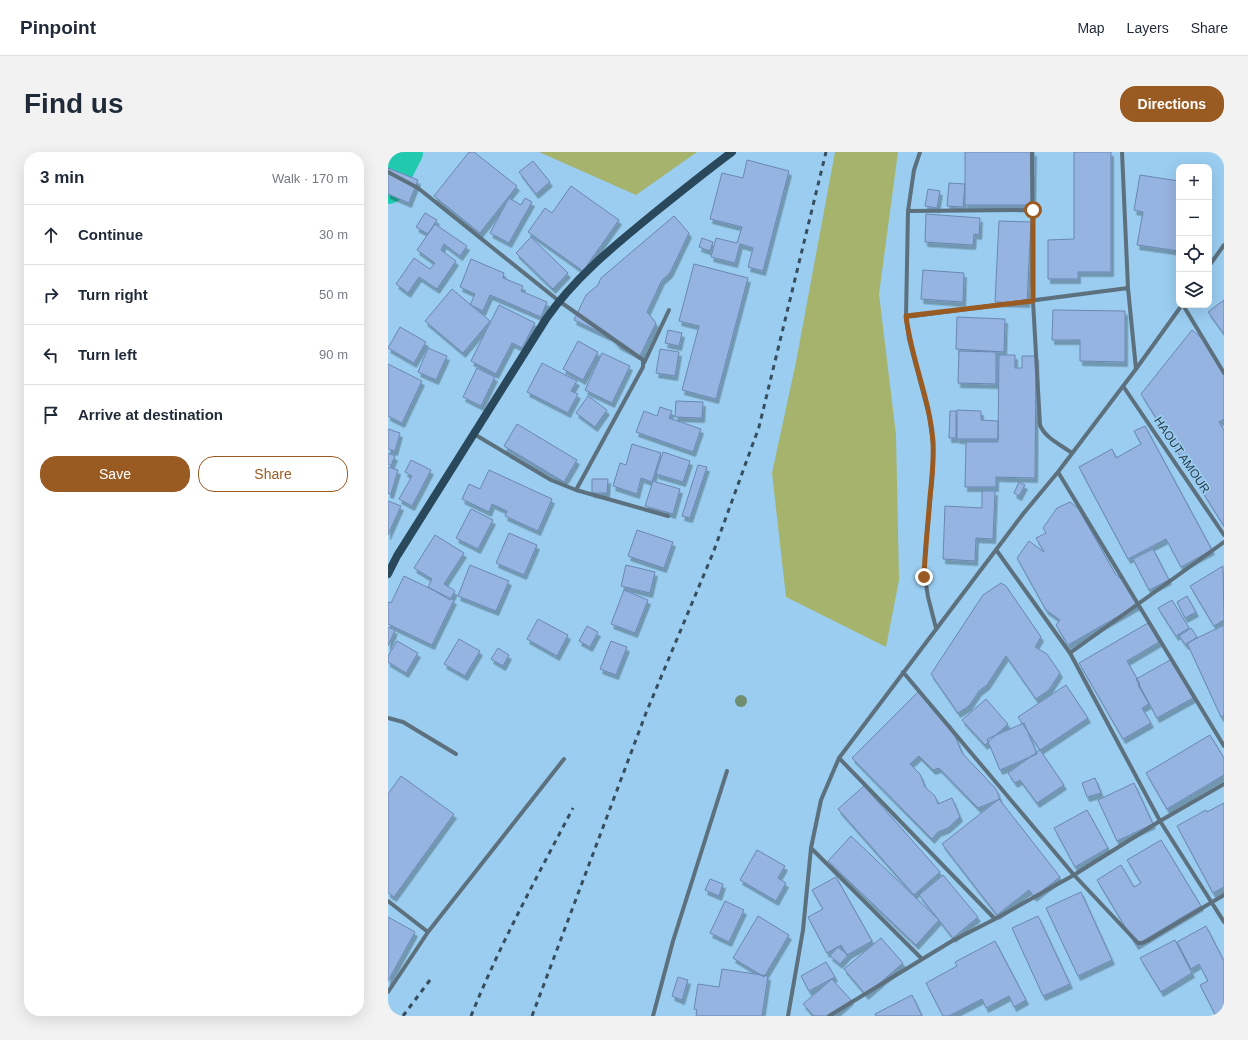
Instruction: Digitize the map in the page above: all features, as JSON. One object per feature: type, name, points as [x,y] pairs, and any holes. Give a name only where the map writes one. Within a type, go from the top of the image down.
[{"type":"main road","points":[[388,574],[397,556],[546,319],[559,301],[607,251],[732,152]]},
{"type":"street","points":[[920,152],[914,170],[908,211],[906,316],[909,339],[929,415],[933,443],[933,469],[924,577],[936,628]]},
{"type":"street","points":[[1032,152],[1033,301],[1040,425],[1042,431],[1047,436],[1072,453]]},
{"type":"street","points":[[1122,152],[1128,288],[1136,369]]},
{"type":"street","points":[[388,172],[418,188],[559,301],[643,360],[644,364]]},
{"type":"street","points":[[908,211],[1033,210]]},
{"type":"street","points":[[1212,262],[1224,245]]},
{"type":"street","points":[[906,316],[1128,288]]},
{"type":"street","points":[[788,1016],[803,930],[811,848],[821,800],[839,758],[936,628],[997,551],[1023,514],[1058,472],[1180,308]]},
{"type":"street","points":[[1184,308],[1224,373]]},
{"type":"street","points":[[576,490],[643,367],[669,310]]},
{"type":"street","name":"HAOUT AMOUR","points":[[1123,386],[1224,535]]},
{"type":"street","points":[[474,434],[551,480],[576,490],[668,516]]},
{"type":"street","points":[[1058,472],[1224,746]]},
{"type":"street","points":[[1070,653],[1224,542]]},
{"type":"street","points":[[997,551],[1070,653],[1160,821],[1224,922]]},
{"type":"street","points":[[903,672],[1074,875],[1138,943],[1147,941],[1224,896]]},
{"type":"street","points":[[388,718],[403,722],[456,754]]},
{"type":"street","points":[[839,758],[995,919]]},
{"type":"street","points":[[388,992],[428,932],[564,759]]},
{"type":"street","points":[[653,1016],[673,941],[727,771]]},
{"type":"street","points":[[829,1016],[922,958],[1074,875],[1160,821],[1224,784]]},
{"type":"street","points":[[811,848],[922,958]]},
{"type":"street","points":[[388,901],[428,932]]},
{"type":"green space","points":[[539,152],[697,152],[636,195]]},
{"type":"green space","points":[[835,152],[898,152],[879,294],[896,435],[899,580],[886,647],[786,597],[772,473],[796,362]]},
{"type":"building","points":[[469,152],[474,152],[517,186],[480,233],[434,196]]},
{"type":"building","points":[[965,152],[1034,152],[1033,205],[965,205]]},
{"type":"building","points":[[1074,152],[1111,152],[1111,272],[1078,272],[1078,279],[1048,279],[1048,240],[1074,239]]},
{"type":"building","points":[[747,160],[789,171],[763,271],[748,267],[753,248],[740,244],[735,263],[711,257],[716,238],[737,243],[742,227],[710,219],[722,173],[743,178]]},
{"type":"building","points":[[533,161],[550,182],[536,194],[519,172]]},
{"type":"building","points":[[388,168],[418,180],[409,203],[388,194]]},
{"type":"building","points":[[1140,175],[1176,181],[1176,251],[1137,245],[1143,212],[1134,210]]},
{"type":"building","points":[[949,183],[965,184],[963,207],[947,206]]},
{"type":"building","points":[[571,186],[619,220],[583,271],[528,232],[545,208],[552,213]]},
{"type":"building","points":[[928,189],[940,191],[937,208],[925,206]]},
{"type":"building","points":[[509,198],[521,205],[525,198],[532,202],[509,243],[490,233]]},
{"type":"building","points":[[425,213],[437,220],[428,234],[416,227]]},
{"type":"building","points":[[926,214],[980,218],[979,235],[974,234],[973,245],[925,242]]},
{"type":"building","points":[[674,216],[689,233],[670,273],[662,280],[647,312],[656,323],[640,356],[618,345],[612,338],[574,320],[586,295],[598,285],[601,278]]},
{"type":"building","points":[[999,221],[1031,222],[1027,303],[995,302]]},
{"type":"building","points":[[435,224],[467,246],[460,256],[444,244],[441,250],[456,261],[437,289],[419,277],[408,293],[396,284],[414,258],[430,269],[435,263],[417,250]]},
{"type":"building","points":[[531,237],[568,273],[553,289],[516,253]]},
{"type":"building","points":[[702,238],[713,242],[710,251],[699,247]]},
{"type":"building","points":[[471,259],[504,273],[503,278],[523,286],[521,291],[547,302],[541,317],[490,295],[483,311],[470,305],[475,294],[460,287]]},
{"type":"building","points":[[694,264],[748,278],[716,399],[682,390],[699,326],[679,321]]},
{"type":"building","points":[[923,270],[964,273],[963,302],[921,299]]},
{"type":"building","points":[[452,289],[490,321],[463,353],[425,321]]},
{"type":"building","points":[[1224,300],[1224,334],[1208,312]]},
{"type":"building","points":[[499,305],[535,323],[522,348],[512,343],[496,374],[471,361]]},
{"type":"building","points":[[1053,310],[1125,311],[1125,362],[1080,361],[1080,340],[1052,340]]},
{"type":"building","points":[[957,317],[1005,319],[1004,352],[956,349]]},
{"type":"building","points":[[400,327],[426,342],[414,363],[388,348]]},
{"type":"building","points":[[668,330],[682,333],[679,346],[665,343]]},
{"type":"building","points":[[1192,330],[1203,339],[1224,372],[1224,419],[1219,422],[1224,430],[1224,526],[1141,394]]},
{"type":"building","points":[[578,341],[598,352],[583,380],[563,369]]},
{"type":"building","points":[[428,348],[447,356],[436,380],[418,372]]},
{"type":"building","points":[[660,349],[679,352],[675,376],[656,373]]},
{"type":"building","points":[[959,351],[996,352],[996,384],[958,383]]},
{"type":"building","points":[[602,353],[630,366],[612,403],[585,390]]},
{"type":"building","points":[[999,355],[1015,355],[1015,368],[1022,368],[1022,356],[1036,356],[1035,478],[996,477],[996,487],[965,487],[966,442],[998,442]]},
{"type":"building","points":[[542,363],[577,381],[571,391],[578,394],[568,413],[527,392]]},
{"type":"building","points":[[388,364],[422,381],[402,423],[388,416]]},
{"type":"building","points":[[477,368],[495,377],[481,406],[463,397]]},
{"type":"building","points":[[588,396],[607,410],[595,427],[576,413]]},
{"type":"building","points":[[676,401],[703,402],[702,418],[675,417]]},
{"type":"building","points":[[660,407],[672,411],[669,418],[701,429],[693,452],[636,432],[644,411],[657,416]]},
{"type":"building","points":[[957,410],[981,411],[981,420],[998,421],[998,439],[957,439]]},
{"type":"building","points":[[950,411],[956,411],[956,438],[949,438]]},
{"type":"building","points":[[517,424],[577,460],[564,482],[504,446]]},
{"type":"building","points":[[1145,426],[1212,550],[1181,567],[1166,539],[1128,559],[1079,467],[1112,449],[1116,458],[1141,444],[1134,431]]},
{"type":"building","points":[[388,429],[400,433],[395,451],[388,449]]},
{"type":"building","points":[[632,444],[661,453],[652,482],[641,478],[637,494],[613,486],[620,463],[626,465]]},
{"type":"building","points":[[663,452],[690,461],[683,482],[656,474]]},
{"type":"building","points":[[388,453],[395,456],[391,466],[388,464]]},
{"type":"building","points":[[411,460],[431,470],[412,506],[399,499],[412,476],[405,472]]},
{"type":"building","points":[[698,465],[707,467],[690,518],[682,516]]},
{"type":"building","points":[[388,467],[398,470],[391,494],[388,493]]},
{"type":"building","points":[[489,470],[552,499],[538,531],[505,516],[507,511],[492,504],[489,512],[462,499],[469,484],[480,489]]},
{"type":"building","points":[[592,479],[608,479],[607,493],[592,493]]},
{"type":"building","points":[[653,481],[680,489],[673,514],[645,506]]},
{"type":"building","points":[[1019,482],[1025,485],[1019,496],[1014,493]]},
{"type":"building","points":[[982,491],[995,491],[993,539],[976,538],[975,561],[943,559],[945,506],[982,508]]},
{"type":"building","points":[[388,501],[401,506],[388,535]]},
{"type":"building","points":[[1070,502],[1078,508],[1116,575],[1126,582],[1138,605],[1068,645],[1056,625],[1060,620],[1046,610],[1017,558],[1029,541],[1044,552],[1036,538],[1046,533],[1043,528],[1057,508]]},
{"type":"building","points":[[471,509],[493,520],[478,549],[456,538]]},
{"type":"building","points":[[637,530],[673,542],[664,568],[628,556]]},
{"type":"building","points":[[509,533],[537,545],[524,575],[496,563]]},
{"type":"building","points":[[435,535],[464,553],[444,584],[455,591],[450,600],[428,587],[432,579],[414,568]]},
{"type":"building","points":[[1153,549],[1169,580],[1149,590],[1133,559]]},
{"type":"building","points":[[470,565],[509,581],[496,611],[458,596]]},
{"type":"building","points":[[626,565],[655,572],[650,593],[621,586]]},
{"type":"building","points":[[1223,566],[1224,620],[1214,626],[1190,586]]},
{"type":"building","points":[[404,576],[454,600],[432,645],[388,624],[388,602],[391,603]]},
{"type":"building","points":[[1001,583],[1006,586],[1041,637],[1035,647],[1047,654],[1060,673],[1049,690],[1036,699],[1006,656],[987,685],[979,691],[969,706],[958,713],[931,674],[983,595]]},
{"type":"building","points":[[624,590],[648,600],[635,633],[611,624]]},
{"type":"building","points":[[1187,596],[1196,612],[1185,618],[1177,602]]},
{"type":"building","points":[[1172,600],[1189,628],[1176,636],[1158,608]]},
{"type":"building","points":[[538,619],[568,635],[557,656],[527,639]]},
{"type":"building","points":[[1148,623],[1159,642],[1127,661],[1149,704],[1142,708],[1151,723],[1123,739],[1079,663]]},
{"type":"building","points":[[1224,625],[1224,715],[1221,717],[1187,643]]},
{"type":"building","points":[[587,626],[598,632],[590,647],[579,641]]},
{"type":"building","points":[[388,627],[395,630],[388,646]]},
{"type":"building","points":[[1191,628],[1197,637],[1186,645],[1179,636]]},
{"type":"building","points":[[459,639],[480,651],[465,676],[444,664]]},
{"type":"building","points":[[397,641],[418,653],[406,673],[388,662],[388,656]]},
{"type":"building","points":[[611,641],[627,647],[616,675],[600,669]]},
{"type":"building","points":[[498,648],[509,655],[503,666],[491,659]]},
{"type":"building","points":[[1172,659],[1193,698],[1157,718],[1136,679]]},
{"type":"building","points":[[1066,685],[1088,718],[1040,750],[1018,717]]},
{"type":"building","points":[[918,692],[951,726],[962,753],[996,789],[1000,799],[978,808],[939,768],[933,770],[919,756],[910,764],[920,774],[925,787],[935,796],[938,804],[952,798],[960,817],[948,828],[938,832],[932,839],[852,758]]},
{"type":"building","points":[[986,699],[1008,724],[985,745],[962,720]]},
{"type":"building","points":[[1024,723],[1037,754],[1000,770],[987,739]]},
{"type":"building","points":[[1210,735],[1224,758],[1224,775],[1167,809],[1146,773]]},
{"type":"building","points":[[1040,750],[1064,785],[1037,803],[1020,780],[1015,783],[1008,773]]},
{"type":"building","points":[[401,776],[454,814],[394,897],[388,893],[388,794]]},
{"type":"building","points":[[1095,778],[1101,793],[1087,797],[1082,783]]},
{"type":"building","points":[[1134,783],[1153,824],[1117,841],[1098,800]]},
{"type":"building","points":[[864,786],[940,872],[914,895],[838,809]]},
{"type":"building","points":[[999,799],[1060,877],[1034,897],[1029,890],[997,915],[942,844]]},
{"type":"building","points":[[1224,803],[1224,887],[1213,893],[1177,826],[1206,810],[1207,812]]},
{"type":"building","points":[[1087,810],[1108,848],[1075,867],[1054,828]]},
{"type":"building","points":[[851,836],[939,920],[916,945],[828,861]]},
{"type":"building","points":[[1161,840],[1201,906],[1136,945],[1097,880],[1121,865],[1134,887],[1141,883],[1127,860]]},
{"type":"building","points":[[757,850],[785,866],[778,878],[786,883],[776,901],[740,880]]},
{"type":"building","points":[[943,875],[978,917],[953,938],[919,895]]},
{"type":"building","points":[[836,877],[872,941],[847,955],[841,945],[827,953],[808,917],[823,909],[812,890]]},
{"type":"building","points":[[710,879],[723,884],[719,896],[705,890]]},
{"type":"building","points":[[1081,892],[1112,960],[1078,976],[1046,908]]},
{"type":"building","points":[[725,901],[744,910],[729,942],[710,933]]},
{"type":"building","points":[[758,916],[789,935],[764,977],[733,958]]},
{"type":"building","points":[[1038,916],[1070,984],[1043,996],[1012,928]]},
{"type":"building","points":[[388,917],[415,932],[388,981]]},
{"type":"building","points":[[1206,926],[1224,961],[1224,1016],[1216,1016],[1200,985],[1208,981],[1199,964],[1191,969],[1177,942]]},
{"type":"building","points":[[881,938],[903,963],[866,995],[844,969]]},
{"type":"building","points":[[1175,940],[1192,973],[1161,992],[1140,958]]},
{"type":"building","points":[[995,941],[1026,1000],[1014,1007],[1009,996],[986,1008],[982,999],[949,1016],[943,1016],[926,983],[957,966],[955,962]]},
{"type":"building","points":[[838,947],[848,955],[840,964],[830,956]]},
{"type":"building","points":[[826,962],[835,977],[809,991],[801,976]]},
{"type":"building","points":[[722,969],[768,976],[762,1016],[696,1016],[697,1010],[694,1009],[698,984],[719,987]]},
{"type":"building","points":[[678,977],[688,980],[682,1000],[672,996]]},
{"type":"building","points":[[832,979],[851,1000],[833,1016],[814,1016],[803,1004]]},
{"type":"building","points":[[912,995],[922,1016],[876,1016],[875,1014]]},
{"type":"waterway","points":[[388,187],[406,152]]},
{"type":"railway","points":[[532,1016],[646,713],[713,553],[759,427],[826,152]]},
{"type":"railway","points":[[471,1016],[494,963],[573,808]]},
{"type":"railway","points":[[403,1016],[433,976]]},
{"type":"route","points":[[924,577],[933,469],[933,443],[929,415],[909,339],[906,316],[1033,301],[1033,210]]}]
